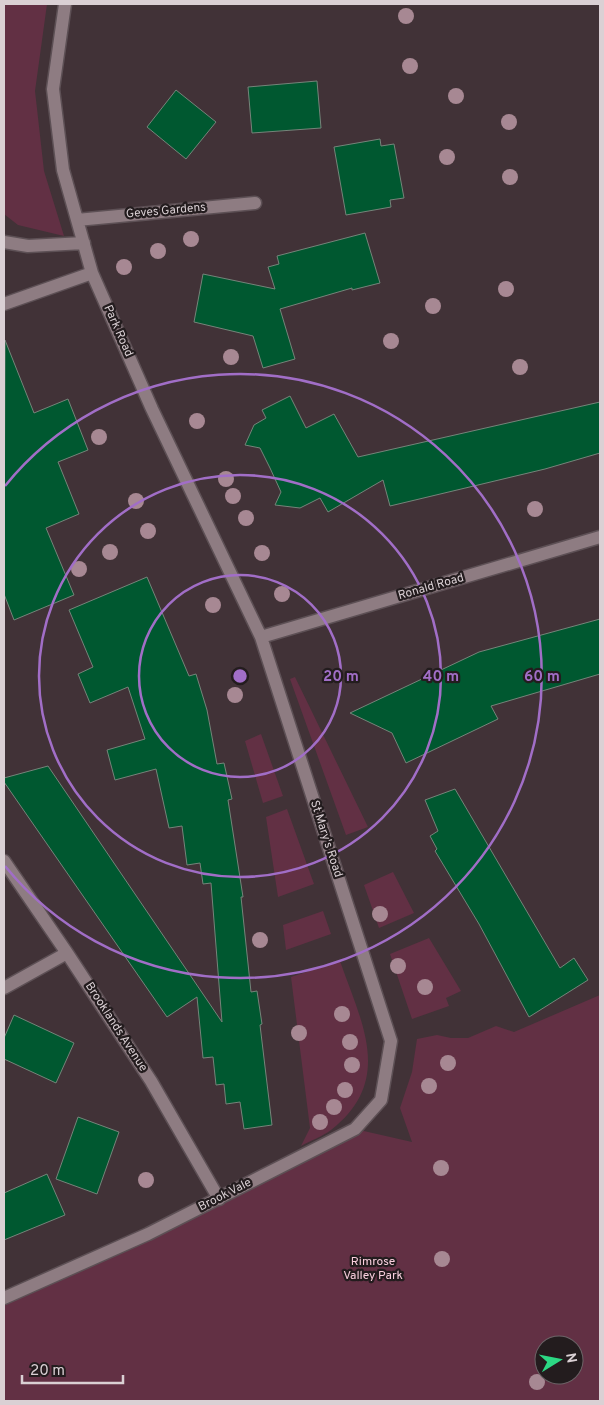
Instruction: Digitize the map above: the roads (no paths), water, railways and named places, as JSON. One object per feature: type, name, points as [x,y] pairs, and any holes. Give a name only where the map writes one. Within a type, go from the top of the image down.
[{"type":"street","name":"Park Road","points":[[65,4],[53,89],[62,170],[92,273],[152,409],[261,637]]},
{"type":"street","name":"Geves Gardens","points":[[77,220],[255,203]]},
{"type":"street","points":[[4,242],[28,246],[84,243]]},
{"type":"street","points":[[4,304],[92,273]]},
{"type":"street","name":"Ronald Road","points":[[261,637],[600,537]]},
{"type":"street","name":"St Mary's Road","points":[[261,637],[391,1041]]},
{"type":"street","name":"Brooklands Avenue","points":[[4,861],[151,1080],[219,1199]]},
{"type":"street","points":[[4,988],[67,953]]},
{"type":"street","name":"Brook Vale","points":[[4,1298],[219,1199],[354,1130],[381,1100],[391,1041]]},
{"type":"park label","name":"Rimrose Valley Park","points":[[373,1269]]}]
